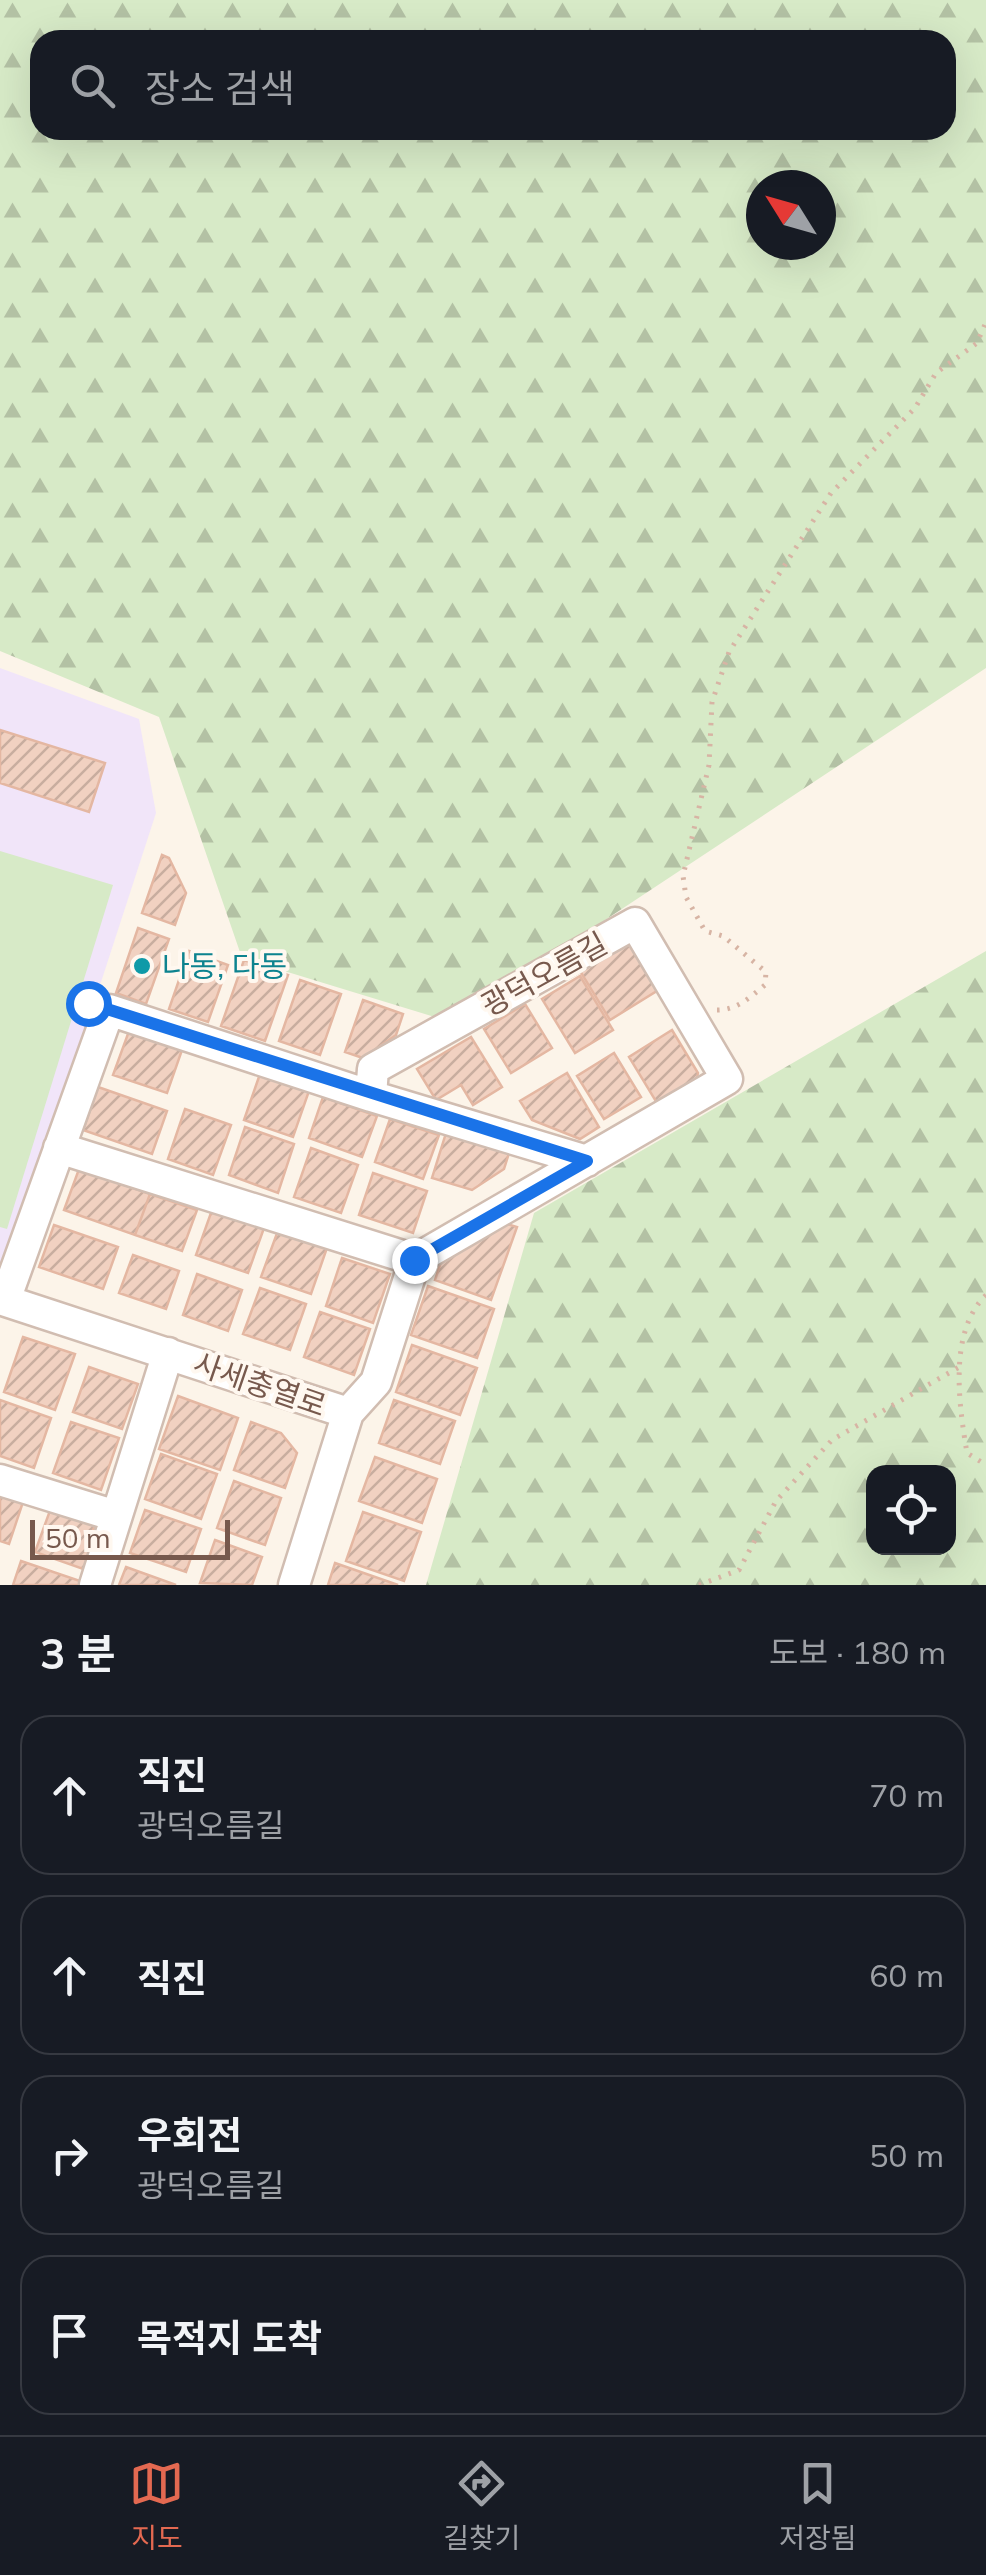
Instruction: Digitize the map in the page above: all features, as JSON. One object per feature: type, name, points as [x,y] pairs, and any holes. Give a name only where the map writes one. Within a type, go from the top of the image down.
[{"type":"street","name":"광덕오름길","points":[[371,1096],[372,1069],[634,923],[727,1079],[414,1260]]},
{"type":"street","points":[[2,1300],[59,1148],[98,1006],[371,1096],[587,1161]]},
{"type":"street","points":[[59,1148],[414,1260],[376,1382],[348,1413]]},
{"type":"street","name":"사세충열로","points":[[2,1300],[348,1413],[294,1585]]},
{"type":"street","points":[[95,1585],[168,1353]]},
{"type":"street","points":[[0,1480],[116,1516]]},
{"type":"path","points":[[714,1010],[731,1010],[751,996],[764,985],[766,972],[723,936],[705,931],[683,886],[708,765],[712,702],[722,668],[817,512],[915,408],[936,373],[977,342],[986,322]]},
{"type":"path","points":[[986,1295],[972,1313],[961,1366],[967,1453],[986,1465]]},
{"type":"path","points":[[699,1585],[738,1570],[776,1501],[832,1440],[961,1366]]},
{"type":"shaded area","points":[[0,668],[139,719],[156,813],[8,1268],[0,1265]]},
{"type":"green space","points":[[0,0],[986,0],[986,668],[451,1022],[242,958],[159,717],[0,651]]},
{"type":"green space","points":[[0,851],[113,885],[7,1229],[0,1227]]},
{"type":"green space","points":[[986,951],[986,1585],[426,1585],[534,1213]]},
{"type":"building","points":[[0,730],[105,763],[89,812],[0,783]]},
{"type":"building","points":[[162,855],[169,858],[186,893],[175,925],[142,913]]},
{"type":"building","name":"나동, 다동","points":[[138,928],[169,939],[146,1004],[116,993]]},
{"type":"building","points":[[624,944],[636,948],[660,989],[610,1020],[580,971]]},
{"type":"building","points":[[189,951],[228,965],[208,1022],[169,1009]]},
{"type":"building","points":[[244,960],[288,975],[265,1041],[221,1026]]},
{"type":"building","points":[[580,976],[613,1030],[575,1053],[542,999]]},
{"type":"building","points":[[300,980],[341,994],[320,1055],[279,1041]]},
{"type":"building","points":[[363,1000],[403,1014],[396,1035],[363,1058],[345,1052]]},
{"type":"building","points":[[525,1004],[552,1048],[511,1073],[484,1029]]},
{"type":"building","points":[[672,1030],[698,1073],[696,1082],[660,1108],[629,1057]]},
{"type":"building","points":[[129,1031],[182,1050],[167,1093],[113,1075]]},
{"type":"building","points":[[471,1037],[502,1087],[473,1105],[461,1085],[436,1100],[417,1069]]},
{"type":"building","points":[[614,1053],[641,1097],[604,1119],[577,1076]]},
{"type":"building","points":[[261,1071],[310,1088],[293,1137],[244,1120]]},
{"type":"building","points":[[567,1073],[599,1127],[580,1139],[532,1120],[520,1101]]},
{"type":"building","points":[[98,1087],[167,1111],[152,1154],[83,1130]]},
{"type":"building","points":[[323,1097],[377,1116],[362,1157],[309,1138]]},
{"type":"building","points":[[185,1109],[231,1125],[213,1175],[168,1159]]},
{"type":"building","points":[[390,1119],[439,1135],[423,1179],[375,1162]]},
{"type":"building","points":[[245,1127],[294,1144],[278,1193],[229,1175]]},
{"type":"building","points":[[446,1133],[509,1153],[504,1169],[472,1190],[432,1178]]},
{"type":"building","points":[[311,1148],[358,1165],[341,1213],[294,1197]]},
{"type":"building","points":[[79,1169],[150,1194],[135,1235],[64,1210]]},
{"type":"building","points":[[373,1173],[427,1191],[413,1233],[359,1215]]},
{"type":"building","points":[[150,1194],[197,1210],[182,1251],[135,1235]]},
{"type":"building","points":[[212,1210],[264,1228],[248,1273],[196,1255]]},
{"type":"building","points":[[507,1224],[517,1227],[491,1300],[435,1280],[442,1259]]},
{"type":"building","points":[[54,1225],[118,1247],[103,1289],[39,1267]]},
{"type":"building","points":[[280,1225],[329,1242],[311,1294],[261,1277]]},
{"type":"building","points":[[133,1255],[179,1271],[166,1309],[119,1293]]},
{"type":"building","points":[[342,1258],[390,1274],[373,1323],[326,1306]]},
{"type":"building","points":[[197,1274],[242,1290],[228,1331],[183,1315]]},
{"type":"building","points":[[428,1286],[494,1309],[477,1358],[411,1335]]},
{"type":"building","points":[[260,1288],[306,1304],[290,1350],[243,1334]]},
{"type":"building","points":[[320,1312],[370,1329],[354,1375],[304,1357]]},
{"type":"building","points":[[23,1337],[75,1354],[55,1410],[4,1392]]},
{"type":"building","points":[[412,1345],[477,1368],[460,1415],[396,1392]]},
{"type":"building","points":[[89,1367],[138,1384],[122,1429],[73,1412]]},
{"type":"building","points":[[178,1396],[238,1418],[220,1470],[159,1449]]},
{"type":"building","points":[[0,1400],[51,1418],[34,1468],[0,1456]]},
{"type":"building","points":[[394,1400],[455,1421],[440,1464],[379,1443]]},
{"type":"building","points":[[71,1422],[119,1438],[101,1490],[53,1473]]},
{"type":"building","points":[[251,1422],[281,1433],[297,1453],[285,1488],[234,1470]]},
{"type":"building","points":[[161,1454],[217,1474],[201,1519],[145,1499]]},
{"type":"building","points":[[375,1457],[437,1479],[422,1523],[359,1501]]},
{"type":"building","points":[[234,1481],[281,1498],[265,1545],[217,1528]]},
{"type":"building","points":[[0,1493],[23,1502],[9,1544],[0,1541]]},
{"type":"building","points":[[52,1505],[97,1520],[89,1541],[96,1543],[86,1570],[35,1552]]},
{"type":"building","points":[[145,1510],[201,1529],[186,1572],[130,1553]]},
{"type":"building","points":[[363,1512],[421,1532],[404,1581],[346,1561]]},
{"type":"building","points":[[215,1540],[262,1557],[252,1585],[200,1583]]},
{"type":"building","points":[[21,1561],[83,1582],[82,1585],[13,1585]]},
{"type":"building","points":[[335,1563],[398,1585],[328,1585]]},
{"type":"building","points":[[126,1567],[176,1585],[119,1585]]},
{"type":"place","name":"나동, 다동","points":[[142,966]]},
{"type":"route","points":[[88,1003],[371,1096],[587,1161],[414,1260]]}]
